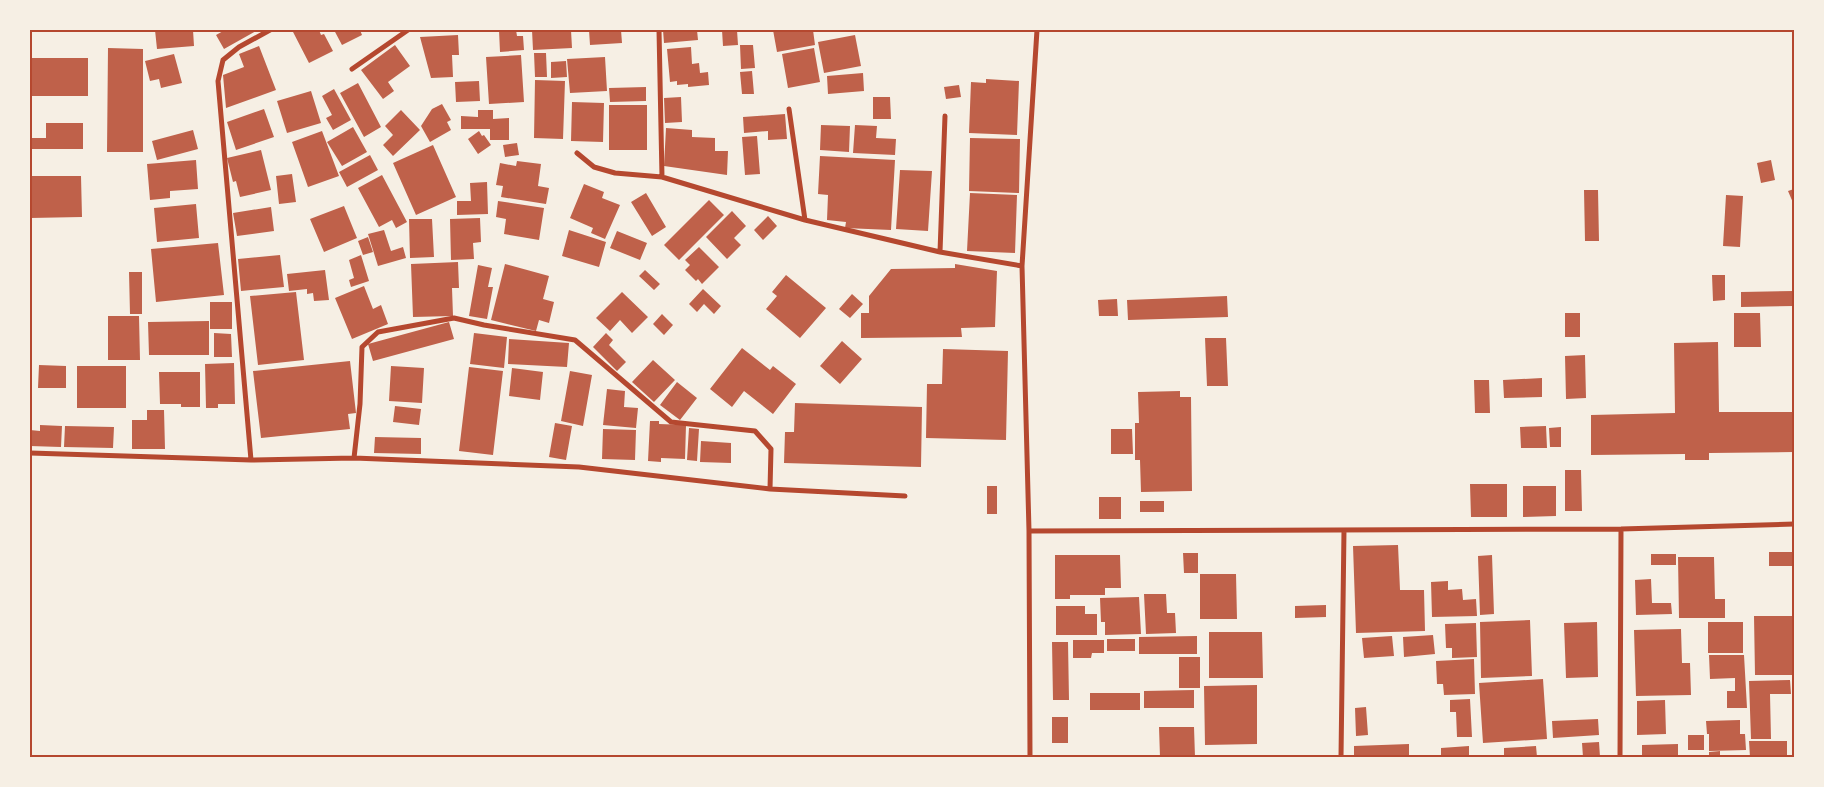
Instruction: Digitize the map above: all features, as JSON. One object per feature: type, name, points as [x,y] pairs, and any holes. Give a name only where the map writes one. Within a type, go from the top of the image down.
[{"type":"street","points":[[252,460],[218,81],[223,60],[239,47],[270,30]]},
{"type":"street","points":[[352,69],[408,30]]},
{"type":"street","points":[[659,30],[662,177]]},
{"type":"street","points":[[1030,757],[1029,531],[1022,266],[1037,30]]},
{"type":"street","points":[[789,109],[805,220]]},
{"type":"street","points":[[940,252],[945,116]]},
{"type":"street","points":[[577,153],[594,167],[615,174],[662,177],[805,220],[940,252],[1022,266]]},
{"type":"street","points":[[354,458],[360,404],[362,347],[378,332],[454,318],[484,325],[575,340],[671,422],[755,431],[772,449],[770,489]]},
{"type":"street","points":[[30,453],[252,460],[354,458],[580,467],[770,489],[905,496]]},
{"type":"street","points":[[1029,531],[1621,529],[1794,524]]},
{"type":"street","points":[[1620,757],[1621,529]]},
{"type":"street","points":[[1341,757],[1344,530]]},
{"type":"building","points":[[155,30],[193,30],[194,46],[157,49]]},
{"type":"building","points":[[225,30],[258,30],[224,49],[216,35]]},
{"type":"building","points":[[292,30],[319,30],[321,35],[324,34],[333,51],[309,63]]},
{"type":"building","points":[[334,30],[360,30],[362,35],[342,45]]},
{"type":"building","points":[[499,30],[516,30],[517,36],[523,36],[524,50],[500,52]]},
{"type":"building","points":[[532,30],[571,30],[572,48],[533,50]]},
{"type":"building","points":[[589,30],[621,30],[622,43],[590,45]]},
{"type":"building","points":[[663,30],[697,30],[698,40],[664,43]]},
{"type":"building","points":[[722,30],[737,30],[738,45],[723,46]]},
{"type":"building","points":[[773,30],[813,30],[815,45],[777,52]]},
{"type":"building","points":[[458,35],[459,55],[452,55],[453,77],[431,78],[420,37]]},
{"type":"building","points":[[855,35],[861,66],[824,73],[818,42]]},
{"type":"building","points":[[395,45],[410,66],[388,82],[394,91],[383,99],[361,70]]},
{"type":"building","points":[[740,45],[753,45],[755,68],[741,69]]},
{"type":"building","points":[[259,46],[276,90],[226,108],[223,75],[244,67],[239,54]]},
{"type":"building","points":[[691,47],[692,64],[699,63],[700,73],[708,72],[709,85],[688,87],[688,84],[677,85],[677,81],[670,82],[667,49]]},
{"type":"building","points":[[108,48],[143,49],[143,152],[107,152]]},
{"type":"building","points":[[814,48],[820,82],[788,88],[782,54]]},
{"type":"building","points":[[534,53],[546,53],[547,77],[535,77]]},
{"type":"building","points":[[174,54],[182,83],[161,88],[159,79],[150,81],[145,61]]},
{"type":"building","points":[[521,55],[524,102],[489,104],[486,57]]},
{"type":"building","points":[[605,57],[607,91],[570,93],[567,59]]},
{"type":"building","points":[[30,58],[88,58],[88,96],[30,96]]},
{"type":"building","points":[[566,61],[567,77],[551,78],[551,62]]},
{"type":"building","points":[[752,71],[754,94],[742,94],[740,72]]},
{"type":"building","points":[[863,73],[864,91],[828,94],[827,76]]},
{"type":"building","points":[[986,79],[1019,81],[1017,135],[969,133],[971,82],[986,83]]},
{"type":"building","points":[[535,80],[565,81],[563,139],[534,138]]},
{"type":"building","points":[[479,81],[480,101],[456,102],[455,82]]},
{"type":"building","points":[[358,83],[381,127],[364,137],[340,93]]},
{"type":"building","points":[[959,85],[961,97],[946,99],[944,87]]},
{"type":"building","points":[[646,87],[646,101],[610,102],[609,88]]},
{"type":"building","points":[[334,89],[351,120],[333,130],[326,118],[332,115],[322,96]]},
{"type":"building","points":[[311,91],[321,123],[287,133],[277,101]]},
{"type":"building","points":[[681,97],[682,122],[665,123],[664,98]]},
{"type":"building","points":[[873,97],[890,97],[891,119],[873,119]]},
{"type":"building","points":[[572,102],[604,103],[603,142],[571,141]]},
{"type":"building","points":[[442,104],[451,120],[447,122],[451,130],[430,142],[421,126],[432,109]]},
{"type":"building","points":[[609,105],[647,105],[647,150],[609,150]]},
{"type":"building","points":[[264,109],[274,137],[236,150],[227,122]]},
{"type":"building","points":[[401,110],[420,130],[393,156],[383,145],[393,135],[385,126]]},
{"type":"building","points":[[478,110],[493,110],[493,119],[509,118],[509,140],[490,140],[490,129],[461,129],[461,116],[478,117]]},
{"type":"building","points":[[785,114],[787,139],[768,140],[768,131],[744,133],[743,117]]},
{"type":"building","points":[[46,123],[83,123],[83,149],[30,149],[30,138],[46,138]]},
{"type":"building","points":[[821,125],[850,126],[849,152],[820,150]]},
{"type":"building","points":[[855,125],[877,126],[876,138],[896,139],[895,155],[853,153]]},
{"type":"building","points":[[353,127],[367,152],[342,166],[327,142]]},
{"type":"building","points":[[666,128],[692,130],[692,137],[715,138],[715,151],[728,151],[727,175],[664,166]]},
{"type":"building","points":[[193,130],[198,149],[157,160],[152,141]]},
{"type":"building","points":[[322,131],[339,176],[308,187],[292,142]]},
{"type":"building","points":[[479,131],[491,145],[478,154],[468,139]]},
{"type":"building","points":[[757,136],[760,174],[745,175],[742,137]]},
{"type":"building","points":[[970,138],[1020,139],[1019,193],[969,191]]},
{"type":"building","points":[[517,143],[519,155],[505,157],[503,145]]},
{"type":"building","points":[[433,145],[456,197],[416,215],[393,163]]},
{"type":"building","points":[[261,150],[271,190],[240,197],[236,181],[233,182],[227,158]]},
{"type":"building","points":[[370,155],[378,170],[347,187],[339,172]]},
{"type":"building","points":[[820,156],[895,160],[891,230],[845,228],[846,222],[827,220],[828,195],[818,194]]},
{"type":"building","points":[[196,160],[198,189],[170,191],[170,198],[150,200],[147,164]]},
{"type":"building","points":[[1771,160],[1775,180],[1761,183],[1757,163]]},
{"type":"building","points":[[517,161],[541,164],[538,186],[549,188],[546,204],[501,197],[503,186],[496,185],[500,163],[516,166]]},
{"type":"building","points":[[900,170],[932,171],[928,231],[896,229]]},
{"type":"building","points":[[292,174],[296,202],[279,204],[276,176]]},
{"type":"building","points":[[382,175],[407,222],[396,228],[392,220],[379,227],[358,188]]},
{"type":"building","points":[[30,176],[81,176],[82,217],[30,218]]},
{"type":"building","points":[[487,182],[488,214],[457,215],[457,201],[471,201],[470,183]]},
{"type":"building","points":[[584,184],[604,192],[602,198],[620,205],[605,239],[591,233],[593,228],[570,218]]},
{"type":"building","points":[[1794,189],[1794,205],[1788,191]]},
{"type":"building","points":[[1584,190],[1598,190],[1599,241],[1585,241]]},
{"type":"building","points":[[646,193],[666,227],[652,236],[631,202]]},
{"type":"building","points":[[970,193],[1017,195],[1015,253],[967,251]]},
{"type":"building","points":[[1726,195],[1743,196],[1740,247],[1723,246]]},
{"type":"building","points":[[709,200],[724,215],[679,260],[664,245]]},
{"type":"building","points":[[498,201],[544,208],[539,240],[504,234],[506,219],[496,217]]},
{"type":"building","points":[[196,204],[199,238],[157,242],[154,208]]},
{"type":"building","points":[[344,206],[357,238],[324,252],[310,219]]},
{"type":"building","points":[[271,207],[274,231],[237,236],[233,213]]},
{"type":"building","points":[[732,211],[746,226],[734,238],[741,245],[727,259],[706,237]]},
{"type":"building","points":[[768,216],[777,226],[763,240],[754,230]]},
{"type":"building","points":[[480,218],[481,242],[473,243],[474,259],[451,260],[450,219]]},
{"type":"building","points":[[409,219],[432,219],[434,257],[410,258]]},
{"type":"building","points":[[384,230],[391,251],[403,247],[406,258],[378,266],[368,234]]},
{"type":"building","points":[[569,230],[606,242],[599,267],[562,256]]},
{"type":"building","points":[[617,231],[647,243],[640,260],[610,248]]},
{"type":"building","points":[[368,237],[373,252],[363,255],[358,241]]},
{"type":"building","points":[[218,243],[224,295],[156,302],[151,249]]},
{"type":"building","points":[[699,247],[719,267],[702,284],[685,270],[690,265],[685,260]]},
{"type":"building","points":[[280,255],[284,287],[241,291],[238,259]]},
{"type":"building","points":[[361,255],[369,281],[351,287],[349,280],[354,278],[349,260]]},
{"type":"building","points":[[458,262],[459,288],[452,288],[453,316],[413,317],[411,264]]},
{"type":"building","points":[[505,264],[549,276],[543,299],[554,302],[549,323],[539,320],[536,331],[491,320]]},
{"type":"building","points":[[955,264],[997,271],[995,327],[961,328],[962,337],[861,338],[861,313],[869,313],[869,296],[891,269],[955,268]]},
{"type":"building","points":[[478,265],[492,268],[488,287],[493,287],[487,319],[469,316]]},
{"type":"building","points":[[325,270],[329,300],[314,301],[313,293],[307,294],[307,289],[289,291],[287,274]]},
{"type":"building","points":[[645,270],[660,284],[654,290],[639,276]]},
{"type":"building","points":[[129,272],[142,272],[142,314],[130,314]]},
{"type":"building","points":[[786,275],[826,308],[800,338],[766,309],[777,296],[772,292]]},
{"type":"building","points":[[1712,275],[1725,275],[1725,300],[1713,301]]},
{"type":"building","points":[[364,286],[373,309],[381,305],[388,324],[352,339],[335,298]]},
{"type":"building","points":[[703,289],[721,306],[714,314],[704,304],[697,312],[689,304]]},
{"type":"building","points":[[1794,291],[1794,306],[1741,307],[1741,292]]},
{"type":"building","points":[[296,292],[304,360],[258,365],[250,296]]},
{"type":"building","points":[[622,292],[648,317],[632,333],[620,320],[610,331],[596,318]]},
{"type":"building","points":[[852,294],[863,304],[850,318],[839,309]]},
{"type":"building","points":[[1227,296],[1228,317],[1128,320],[1127,300]]},
{"type":"building","points":[[1117,299],[1118,316],[1099,316],[1098,300]]},
{"type":"building","points":[[210,302],[232,302],[232,329],[210,329]]},
{"type":"building","points":[[1565,313],[1580,313],[1580,337],[1565,337]]},
{"type":"building","points":[[1734,313],[1760,313],[1761,347],[1734,347]]},
{"type":"building","points":[[662,314],[673,325],[664,335],[653,324]]},
{"type":"building","points":[[108,316],[139,316],[140,360],[108,360]]},
{"type":"building","points":[[209,321],[209,355],[149,355],[148,322]]},
{"type":"building","points":[[449,322],[454,339],[373,361],[368,344]]},
{"type":"building","points":[[214,333],[231,334],[232,357],[214,357]]},
{"type":"building","points":[[474,333],[507,337],[504,368],[470,364]]},
{"type":"building","points":[[606,333],[613,340],[609,345],[626,362],[617,371],[593,347]]},
{"type":"building","points":[[1205,338],[1226,338],[1228,386],[1207,386]]},
{"type":"building","points":[[509,339],[569,343],[567,367],[508,364]]},
{"type":"building","points":[[842,341],[862,359],[840,384],[820,366]]},
{"type":"building","points":[[1718,342],[1719,412],[1794,412],[1794,452],[1709,453],[1709,460],[1685,460],[1685,454],[1591,455],[1591,415],[1675,413],[1674,343]]},
{"type":"building","points":[[742,348],[770,370],[773,366],[796,384],[773,414],[744,391],[732,407],[710,389]]},
{"type":"building","points":[[943,349],[1008,351],[1006,440],[926,438],[927,384],[942,384]]},
{"type":"building","points":[[1585,355],[1586,398],[1566,399],[1565,356]]},
{"type":"building","points":[[653,360],[675,380],[654,402],[632,382]]},
{"type":"building","points":[[350,361],[356,413],[348,414],[350,429],[261,438],[253,371]]},
{"type":"building","points":[[234,363],[235,404],[218,404],[218,408],[206,408],[205,364]]},
{"type":"building","points":[[39,365],[66,366],[66,388],[38,388]]},
{"type":"building","points":[[77,366],[126,366],[126,408],[77,408]]},
{"type":"building","points":[[391,366],[424,368],[422,403],[389,401]]},
{"type":"building","points":[[469,367],[503,371],[493,455],[459,451]]},
{"type":"building","points":[[512,368],[543,372],[540,400],[509,396]]},
{"type":"building","points":[[570,371],[592,375],[583,426],[561,421]]},
{"type":"building","points":[[159,372],[200,372],[200,407],[181,407],[181,404],[160,404]]},
{"type":"building","points":[[1542,378],[1542,397],[1504,398],[1503,380]]},
{"type":"building","points":[[1474,380],[1489,380],[1490,413],[1475,413]]},
{"type":"building","points":[[677,382],[697,398],[680,420],[660,405]]},
{"type":"building","points":[[607,389],[625,391],[624,407],[638,408],[636,428],[603,425]]},
{"type":"building","points":[[1180,391],[1180,397],[1191,397],[1192,491],[1141,492],[1140,460],[1135,460],[1135,423],[1139,423],[1138,392]]},
{"type":"building","points":[[795,403],[922,407],[921,467],[784,463],[785,432],[794,432]]},
{"type":"building","points":[[395,406],[421,409],[419,425],[393,422]]},
{"type":"building","points":[[147,410],[164,410],[165,449],[132,449],[132,420],[147,420]]},
{"type":"building","points":[[650,421],[659,421],[659,424],[686,425],[685,459],[661,458],[661,462],[648,461]]},
{"type":"building","points":[[555,423],[572,426],[566,460],[549,457]]},
{"type":"building","points":[[40,425],[62,426],[61,447],[30,446],[30,430],[40,431]]},
{"type":"building","points":[[65,426],[114,427],[113,448],[64,447]]},
{"type":"building","points":[[1546,426],[1547,448],[1521,448],[1520,427]]},
{"type":"building","points":[[1561,427],[1561,447],[1550,447],[1549,428]]},
{"type":"building","points":[[689,428],[699,429],[697,461],[687,460]]},
{"type":"building","points":[[603,429],[636,430],[635,460],[602,459]]},
{"type":"building","points":[[1111,429],[1132,429],[1133,454],[1111,454]]},
{"type":"building","points":[[375,437],[421,438],[421,454],[374,453]]},
{"type":"building","points":[[701,441],[731,443],[731,463],[700,462]]},
{"type":"building","points":[[1565,470],[1581,470],[1582,511],[1565,511]]},
{"type":"building","points":[[1470,484],[1507,484],[1507,517],[1471,517]]},
{"type":"building","points":[[987,486],[997,486],[997,514],[987,514]]},
{"type":"building","points":[[1523,486],[1556,486],[1556,516],[1523,517]]},
{"type":"building","points":[[1099,497],[1121,497],[1121,519],[1099,519]]},
{"type":"building","points":[[1140,501],[1164,501],[1164,512],[1140,512]]},
{"type":"building","points":[[1398,545],[1400,590],[1424,590],[1425,631],[1356,633],[1353,546]]},
{"type":"building","points":[[1769,552],[1794,552],[1794,566],[1769,566]]},
{"type":"building","points":[[1183,553],[1198,553],[1198,573],[1184,573]]},
{"type":"building","points":[[1651,554],[1676,554],[1676,565],[1651,565]]},
{"type":"building","points":[[1055,555],[1120,555],[1121,588],[1105,588],[1105,595],[1070,595],[1070,599],[1055,599]]},
{"type":"building","points":[[1492,555],[1494,614],[1480,615],[1478,556]]},
{"type":"building","points":[[1678,557],[1714,557],[1715,599],[1725,599],[1725,618],[1679,618]]},
{"type":"building","points":[[1200,574],[1236,574],[1237,619],[1200,619]]},
{"type":"building","points":[[1651,579],[1652,603],[1671,603],[1672,614],[1636,615],[1635,580]]},
{"type":"building","points":[[1448,581],[1448,590],[1462,589],[1463,600],[1476,599],[1477,616],[1432,617],[1431,582]]},
{"type":"building","points":[[1144,594],[1166,594],[1167,613],[1175,613],[1176,633],[1146,634]]},
{"type":"building","points":[[1139,597],[1141,634],[1105,635],[1105,622],[1101,622],[1100,598]]},
{"type":"building","points":[[1326,605],[1326,617],[1295,618],[1295,606]]},
{"type":"building","points":[[1056,606],[1085,606],[1085,614],[1097,614],[1097,635],[1056,635]]},
{"type":"building","points":[[1754,616],[1794,616],[1794,675],[1755,675]]},
{"type":"building","points":[[1530,620],[1532,676],[1481,678],[1480,622]]},
{"type":"building","points":[[1597,622],[1598,677],[1566,678],[1564,623]]},
{"type":"building","points":[[1708,622],[1743,622],[1743,653],[1708,653]]},
{"type":"building","points":[[1476,623],[1477,657],[1452,658],[1452,648],[1446,648],[1445,624]]},
{"type":"building","points":[[1681,629],[1682,663],[1690,663],[1691,695],[1636,696],[1634,630]]},
{"type":"building","points":[[1209,632],[1262,632],[1263,678],[1209,678]]},
{"type":"building","points":[[1433,635],[1435,654],[1404,657],[1403,637]]},
{"type":"building","points":[[1197,636],[1197,654],[1139,654],[1139,637]]},
{"type":"building","points":[[1392,636],[1394,656],[1364,658],[1362,638]]},
{"type":"building","points":[[1107,639],[1135,639],[1135,651],[1107,651]]},
{"type":"building","points":[[1073,640],[1104,640],[1104,653],[1092,653],[1091,658],[1073,658]]},
{"type":"building","points":[[1052,642],[1068,642],[1069,700],[1053,700]]},
{"type":"building","points":[[1709,655],[1744,655],[1747,708],[1727,708],[1727,691],[1735,691],[1735,678],[1710,679]]},
{"type":"building","points":[[1179,657],[1200,657],[1200,688],[1179,688]]},
{"type":"building","points":[[1474,659],[1475,694],[1444,695],[1443,684],[1437,684],[1436,661]]},
{"type":"building","points":[[1543,679],[1547,739],[1483,743],[1479,683]]},
{"type":"building","points":[[1790,680],[1791,694],[1770,694],[1771,739],[1751,739],[1749,681]]},
{"type":"building","points":[[1257,685],[1257,744],[1205,745],[1204,686]]},
{"type":"building","points":[[1194,690],[1194,708],[1144,708],[1144,691]]},
{"type":"building","points":[[1090,693],[1140,693],[1140,710],[1090,710]]},
{"type":"building","points":[[1470,699],[1472,737],[1457,737],[1456,712],[1450,712],[1450,700]]},
{"type":"building","points":[[1665,700],[1666,734],[1637,735],[1637,701]]},
{"type":"building","points":[[1366,707],[1368,735],[1356,736],[1355,708]]},
{"type":"building","points":[[1052,717],[1068,717],[1068,743],[1052,743]]},
{"type":"building","points":[[1598,719],[1599,735],[1553,738],[1552,721]]},
{"type":"building","points":[[1740,720],[1740,734],[1745,734],[1746,750],[1709,751],[1709,734],[1707,734],[1706,721]]},
{"type":"building","points":[[1159,727],[1194,727],[1195,757],[1160,757]]},
{"type":"building","points":[[1688,735],[1704,735],[1704,750],[1688,750]]},
{"type":"building","points":[[1749,741],[1787,741],[1787,757],[1750,757]]},
{"type":"building","points":[[1599,742],[1600,757],[1583,757],[1582,743]]},
{"type":"building","points":[[1409,744],[1409,757],[1354,757],[1354,746]]},
{"type":"building","points":[[1678,744],[1678,757],[1642,757],[1642,745]]},
{"type":"building","points":[[1469,746],[1469,757],[1441,757],[1441,748]]},
{"type":"building","points":[[1536,746],[1537,757],[1504,757],[1504,748]]},
{"type":"building","points":[[1720,751],[1720,757],[1709,757],[1709,752]]}]
